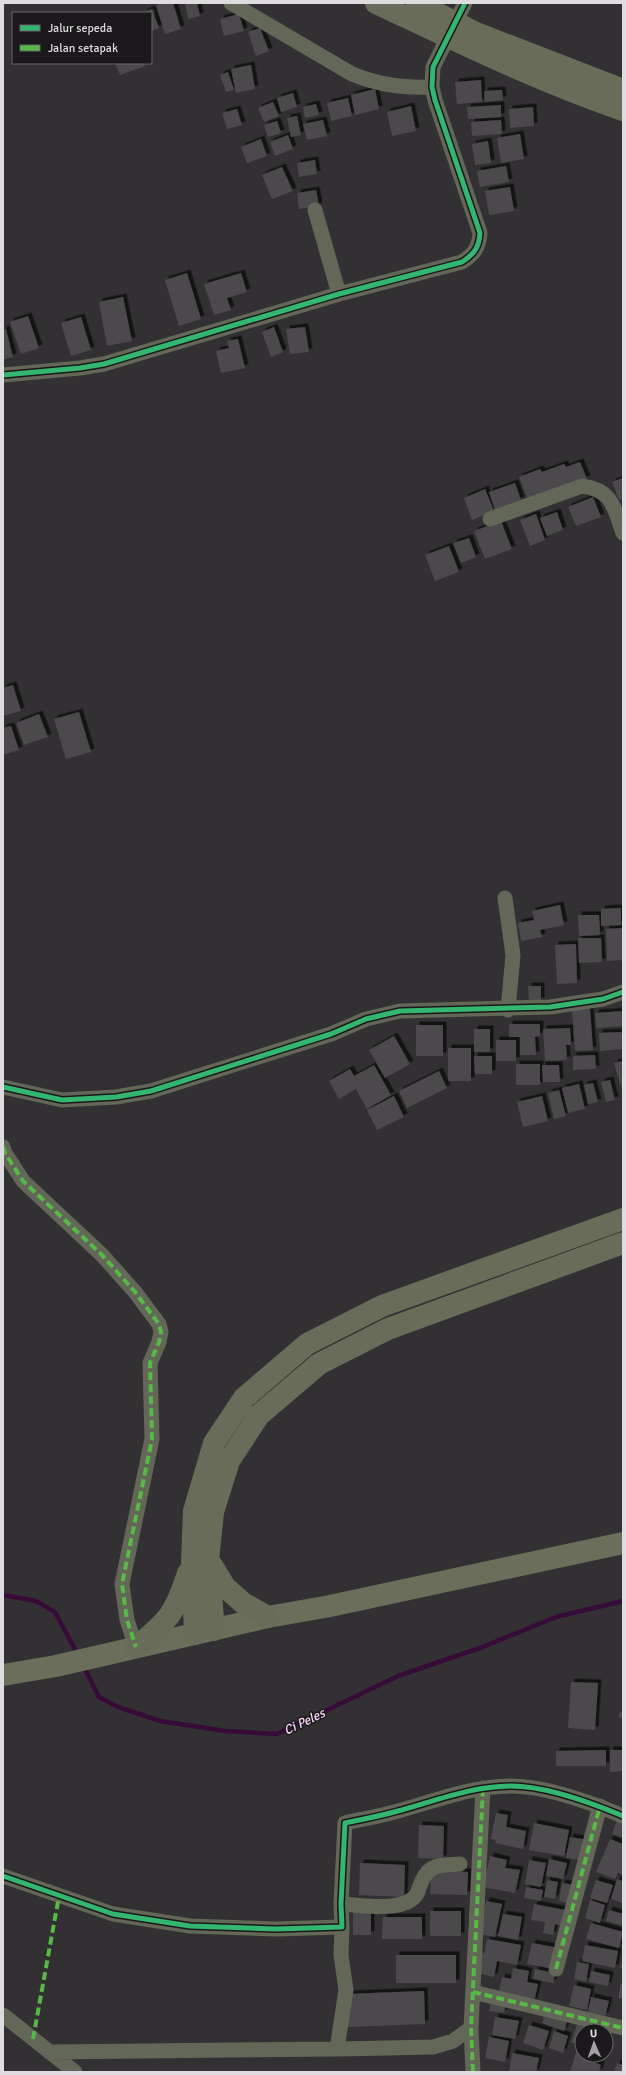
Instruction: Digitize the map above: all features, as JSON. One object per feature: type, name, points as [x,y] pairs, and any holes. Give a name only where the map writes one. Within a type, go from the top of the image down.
[{"type":"highway","points":[[376,3],[468,46],[592,99],[623,110]]},
{"type":"highway","points":[[417,3],[476,33],[623,90]]},
{"type":"highway","points":[[204,1632],[200,1560],[194,1511],[214,1442],[244,1398],[307,1344],[382,1306],[623,1219]]},
{"type":"highway","points":[[136,1647],[165,1624],[180,1601],[200,1560],[229,1461],[259,1415],[319,1364],[388,1328],[623,1243]]},
{"type":"highway","points":[[3,1675],[56,1666],[268,1617],[330,1606],[623,1543]]},
{"type":"highway","points":[[200,1560],[225,1588],[243,1603],[268,1617]]},
{"type":"street","points":[[231,3],[352,74],[371,82],[390,86],[432,87]]},
{"type":"street","points":[[3,375],[80,368],[104,364],[339,294],[462,262],[472,255],[479,245],[480,234],[432,87],[433,67],[465,3]]},
{"type":"street","points":[[315,210],[339,294]]},
{"type":"street","points":[[490,519],[582,486],[602,491],[612,501],[623,533]]},
{"type":"street","points":[[505,898],[513,954],[508,1010]]},
{"type":"street","points":[[3,1087],[62,1100],[116,1097],[166,1086],[331,1034],[366,1019],[400,1011],[508,1010],[550,1007],[603,999],[623,992]]},
{"type":"street","points":[[4,1152],[23,1181],[102,1255],[135,1292],[159,1324],[161,1332],[159,1342],[150,1363],[152,1439],[122,1584],[127,1620],[136,1647]]},
{"type":"street","points":[[337,2049],[346,1990],[341,1955],[341,1904],[345,1823],[482,1788],[512,1786],[536,1790],[600,1806],[623,1816]]},
{"type":"street","points":[[473,2072],[470,2028],[482,1788]]},
{"type":"street","points":[[556,1968],[600,1806]]},
{"type":"street","points":[[341,1904],[386,1906],[410,1901],[417,1896],[424,1874],[430,1869],[439,1866],[460,1864]]},
{"type":"street","points":[[3,1876],[113,1914],[190,1926],[276,1929],[342,1927]]},
{"type":"street","points":[[473,1992],[623,2028]]},
{"type":"street","points":[[3,2015],[75,2072]]},
{"type":"street","points":[[49,2052],[337,2049],[433,2046],[454,2041],[470,2028]]},
{"type":"building","points":[[162,3],[173,3],[181,29],[165,34],[156,5]]},
{"type":"building","points":[[185,3],[197,3],[200,16],[188,19]]},
{"type":"building","points":[[152,9],[159,28],[152,31],[152,12],[144,12]]},
{"type":"building","points":[[239,14],[244,31],[224,36],[220,19]]},
{"type":"building","points":[[260,28],[269,51],[256,56],[248,32]]},
{"type":"building","points":[[115,64],[144,64],[145,66],[120,75]]},
{"type":"building","points":[[251,65],[255,89],[236,93],[231,69]]},
{"type":"building","points":[[228,72],[234,90],[226,92],[220,75]]},
{"type":"building","points":[[481,80],[482,102],[457,104],[455,82]]},
{"type":"building","points":[[375,89],[379,109],[355,115],[351,95]]},
{"type":"building","points":[[502,90],[503,100],[485,102],[484,91]]},
{"type":"building","points":[[293,93],[297,107],[281,112],[277,98]]},
{"type":"building","points":[[348,98],[352,116],[331,121],[327,103]]},
{"type":"building","points":[[273,102],[279,116],[264,122],[258,108]]},
{"type":"building","points":[[316,104],[319,115],[305,118],[303,107]]},
{"type":"building","points":[[501,105],[501,117],[468,119],[467,107]]},
{"type":"building","points":[[411,106],[416,131],[392,136],[387,112]]},
{"type":"building","points":[[533,107],[534,126],[510,128],[509,109]]},
{"type":"building","points":[[237,109],[242,125],[227,129],[222,113]]},
{"type":"building","points":[[297,116],[301,135],[291,137],[287,118]]},
{"type":"building","points":[[323,120],[327,136],[307,140],[303,124]]},
{"type":"building","points":[[501,120],[502,134],[472,136],[471,122]]},
{"type":"building","points":[[277,121],[281,133],[268,137],[264,125]]},
{"type":"building","points":[[520,134],[524,159],[501,163],[497,138]]},
{"type":"building","points":[[288,135],[293,149],[275,156],[270,142]]},
{"type":"building","points":[[261,139],[267,156],[247,163],[241,147]]},
{"type":"building","points":[[488,141],[491,163],[475,165],[472,144]]},
{"type":"building","points":[[315,160],[317,174],[299,177],[297,163]]},
{"type":"building","points":[[506,166],[509,182],[480,187],[477,171]]},
{"type":"building","points":[[282,167],[293,191],[272,199],[262,175]]},
{"type":"building","points":[[510,187],[514,211],[489,215],[485,191]]},
{"type":"building","points":[[316,190],[319,206],[299,209],[297,193]]},
{"type":"building","points":[[187,273],[201,319],[179,326],[165,280]]},
{"type":"building","points":[[241,273],[247,292],[227,298],[231,310],[214,315],[204,284]]},
{"type":"building","points":[[123,297],[132,341],[107,346],[99,302]]},
{"type":"building","points":[[28,316],[39,348],[21,354],[10,322]]},
{"type":"building","points":[[81,317],[91,350],[71,356],[61,323]]},
{"type":"building","points":[[274,327],[283,352],[271,357],[262,332]]},
{"type":"building","points":[[305,327],[309,352],[290,354],[286,329]]},
{"type":"building","points":[[6,329],[13,357],[3,360],[3,330]]},
{"type":"building","points":[[238,339],[245,368],[221,373],[216,351],[229,348],[227,341]]},
{"type":"building","points":[[580,462],[587,479],[528,501],[519,477],[540,469],[542,472],[564,464],[566,467]]},
{"type":"building","points":[[623,478],[623,499],[619,500],[612,482]]},
{"type":"building","points":[[515,483],[521,500],[495,510],[489,492]]},
{"type":"building","points":[[485,489],[494,511],[472,520],[464,498]]},
{"type":"building","points":[[593,497],[601,517],[576,526],[568,507]]},
{"type":"building","points":[[557,512],[563,530],[547,536],[540,518]]},
{"type":"building","points":[[536,514],[545,540],[530,546],[520,520]]},
{"type":"building","points":[[501,521],[512,549],[485,559],[474,531]]},
{"type":"building","points":[[469,538],[476,557],[461,563],[453,543]]},
{"type":"building","points":[[449,546],[459,572],[435,581],[425,555]]},
{"type":"building","points":[[13,685],[21,711],[3,716],[3,688]]},
{"type":"building","points":[[79,712],[91,752],[66,759],[54,719]]},
{"type":"building","points":[[39,714],[48,737],[24,745],[16,723]]},
{"type":"building","points":[[11,726],[19,750],[3,755],[3,728]]},
{"type":"building","points":[[560,905],[564,925],[540,930],[542,937],[521,941],[518,923],[534,920],[532,911]]},
{"type":"building","points":[[621,908],[621,925],[601,926],[601,909]]},
{"type":"building","points":[[578,915],[599,915],[600,935],[579,936]]},
{"type":"building","points":[[623,928],[623,960],[607,961],[606,929]]},
{"type":"building","points":[[578,938],[601,938],[602,962],[579,963]]},
{"type":"building","points":[[576,944],[577,983],[557,984],[555,945]]},
{"type":"building","points":[[528,986],[541,986],[541,1001],[529,1001]]},
{"type":"building","points":[[590,1009],[593,1050],[575,1051],[572,1010]]},
{"type":"building","points":[[623,1011],[623,1026],[596,1028],[595,1013]]},
{"type":"building","points":[[509,1024],[540,1024],[540,1036],[535,1037],[536,1055],[520,1055],[520,1037],[509,1037]]},
{"type":"building","points":[[416,1025],[443,1025],[443,1056],[416,1056]]},
{"type":"building","points":[[570,1028],[571,1045],[566,1045],[567,1060],[545,1061],[543,1029]]},
{"type":"building","points":[[474,1029],[490,1029],[490,1052],[474,1052]]},
{"type":"building","points":[[623,1032],[623,1049],[600,1051],[599,1033]]},
{"type":"building","points":[[394,1036],[410,1064],[385,1078],[369,1050]]},
{"type":"building","points":[[496,1040],[516,1040],[516,1061],[496,1061]]},
{"type":"building","points":[[448,1048],[471,1048],[471,1081],[448,1081]]},
{"type":"building","points":[[595,1055],[596,1069],[573,1070],[573,1056]]},
{"type":"building","points":[[474,1056],[492,1056],[492,1074],[475,1074]]},
{"type":"building","points":[[623,1061],[623,1093],[614,1063]]},
{"type":"building","points":[[516,1064],[540,1064],[540,1085],[516,1085]]},
{"type":"building","points":[[374,1065],[391,1095],[367,1109],[356,1089],[339,1099],[329,1081],[350,1069],[354,1076]]},
{"type":"building","points":[[542,1065],[559,1065],[560,1082],[543,1082]]},
{"type":"building","points":[[439,1071],[447,1088],[407,1108],[399,1091]]},
{"type":"building","points":[[610,1080],[615,1100],[606,1102],[601,1082]]},
{"type":"building","points":[[593,1083],[598,1102],[588,1104],[584,1085]]},
{"type":"building","points":[[579,1084],[585,1109],[568,1113],[562,1088]]},
{"type":"building","points":[[559,1090],[566,1116],[554,1119],[548,1093]]},
{"type":"building","points":[[394,1096],[404,1117],[377,1130],[367,1110]]},
{"type":"building","points":[[542,1096],[548,1121],[523,1127],[517,1102]]},
{"type":"building","points":[[571,1682],[598,1683],[595,1730],[568,1728]]},
{"type":"building","points":[[623,1709],[623,1719],[618,1716]]},
{"type":"building","points":[[606,1750],[606,1766],[556,1766],[556,1751]]},
{"type":"building","points":[[610,1750],[623,1750],[623,1771],[610,1772]]},
{"type":"building","points":[[496,1813],[508,1815],[506,1827],[526,1831],[523,1849],[495,1843],[496,1840],[491,1839]]},
{"type":"building","points":[[618,1818],[623,1820],[623,1838],[612,1834]]},
{"type":"building","points":[[534,1823],[569,1830],[564,1856],[529,1850]]},
{"type":"building","points":[[419,1825],[444,1826],[443,1859],[418,1858]]},
{"type":"building","points":[[570,1837],[588,1840],[584,1861],[566,1858]]},
{"type":"building","points":[[610,1839],[623,1844],[623,1875],[618,1873],[615,1879],[596,1872]]},
{"type":"building","points":[[490,1856],[507,1860],[505,1868],[520,1870],[515,1893],[483,1887]]},
{"type":"building","points":[[549,1859],[567,1863],[563,1879],[546,1876]]},
{"type":"building","points":[[529,1860],[546,1863],[541,1887],[525,1884]]},
{"type":"building","points":[[360,1863],[405,1865],[404,1897],[359,1895]]},
{"type":"building","points":[[431,1870],[468,1872],[467,1895],[430,1894]]},
{"type":"building","points":[[617,1879],[623,1881],[623,1903],[611,1899]]},
{"type":"building","points":[[547,1880],[558,1882],[555,1899],[544,1897]]},
{"type":"building","points":[[596,1880],[613,1885],[607,1903],[590,1898]]},
{"type":"building","points":[[562,1883],[575,1885],[571,1904],[559,1901]]},
{"type":"building","points":[[526,1887],[543,1890],[541,1901],[524,1898]]},
{"type":"building","points":[[590,1900],[605,1905],[600,1923],[585,1918]]},
{"type":"building","points":[[486,1901],[502,1904],[495,1937],[479,1934]]},
{"type":"building","points":[[534,1904],[565,1910],[562,1926],[555,1924],[553,1935],[543,1933],[545,1922],[531,1920]]},
{"type":"building","points":[[353,1910],[371,1910],[371,1935],[353,1935]]},
{"type":"building","points":[[609,1910],[623,1914],[623,1926],[606,1921]]},
{"type":"building","points":[[430,1911],[461,1911],[461,1936],[430,1936]]},
{"type":"building","points":[[503,1914],[522,1917],[518,1940],[498,1936]]},
{"type":"building","points":[[383,1917],[422,1917],[422,1939],[382,1939]]},
{"type":"building","points":[[591,1923],[623,1932],[619,1948],[586,1939]]},
{"type":"building","points":[[487,1939],[521,1945],[517,1965],[497,1961],[494,1977],[477,1973],[481,1952],[484,1953]]},
{"type":"building","points":[[532,1943],[559,1948],[555,1969],[527,1964]]},
{"type":"building","points":[[585,1945],[618,1951],[615,1968],[582,1961]]},
{"type":"building","points":[[396,1955],[456,1955],[456,1983],[396,1983]]},
{"type":"building","points":[[623,1957],[623,1968],[620,1968]]},
{"type":"building","points":[[577,1962],[589,1964],[586,1982],[574,1979]]},
{"type":"building","points":[[513,1968],[529,1971],[527,1982],[538,1984],[534,2002],[498,1995],[502,1977],[511,1979]]},
{"type":"building","points":[[535,1969],[555,1973],[553,1983],[533,1979]]},
{"type":"building","points":[[591,1971],[610,1975],[608,1986],[589,1982]]},
{"type":"building","points":[[621,1983],[623,1983],[623,1999],[618,1998]]},
{"type":"building","points":[[574,1985],[591,1989],[587,2010],[569,2006]]},
{"type":"building","points":[[424,1991],[425,2024],[348,2027],[346,1994]]},
{"type":"building","points":[[591,1997],[609,2001],[605,2016],[588,2012]]},
{"type":"building","points":[[491,2000],[506,2003],[504,2013],[489,2011]]},
{"type":"building","points":[[546,2011],[568,2019],[564,2031],[542,2023]]},
{"type":"building","points":[[495,2017],[519,2021],[515,2039],[492,2035]]},
{"type":"building","points":[[529,2025],[549,2031],[543,2050],[523,2043]]},
{"type":"building","points":[[554,2031],[568,2036],[563,2053],[549,2048]]},
{"type":"building","points":[[574,2033],[574,2043],[571,2042]]},
{"type":"building","points":[[489,2037],[509,2041],[505,2062],[485,2058]]},
{"type":"building","points":[[512,2053],[539,2058],[536,2072],[509,2072]]},
{"type":"building","points":[[574,2059],[574,2063],[596,2063],[601,2065],[599,2072],[570,2072]]},
{"type":"building","points":[[617,2063],[623,2065],[623,2072],[614,2072]]},
{"type":"waterway","name":"Ci Peles","points":[[3,1595],[36,1601],[55,1612],[78,1655]]},
{"type":"waterway","name":"Ci Peles","points":[[83,1665],[99,1697],[118,1707],[160,1721],[225,1731],[277,1734],[398,1676],[480,1648],[556,1617],[623,1601]]},
{"type":"marked path","points":[[3,1147],[5,1153],[23,1181],[102,1255],[135,1292],[159,1324],[161,1332],[159,1342],[150,1363],[152,1439],[122,1584],[127,1620],[136,1647]]},
{"type":"marked path","points":[[473,2072],[471,2028],[483,1788]]},
{"type":"marked path","points":[[556,1969],[600,1806]]},
{"type":"marked path","points":[[33,2039],[59,1896]]},
{"type":"marked path","points":[[473,1992],[623,2028]]},
{"type":"cycle path","points":[[3,375],[80,368],[104,364],[339,294],[462,262],[466,259],[477,247],[480,233],[435,100],[432,87],[433,67],[465,3]]},
{"type":"cycle path","points":[[3,1087],[62,1100],[116,1097],[151,1091],[331,1034],[366,1019],[400,1011],[550,1007],[603,999],[623,992]]},
{"type":"cycle path","points":[[3,1876],[113,1914],[190,1926],[276,1929],[342,1927],[341,1904],[345,1823],[392,1813],[468,1791],[482,1788],[511,1786],[554,1792],[623,1816]]}]
